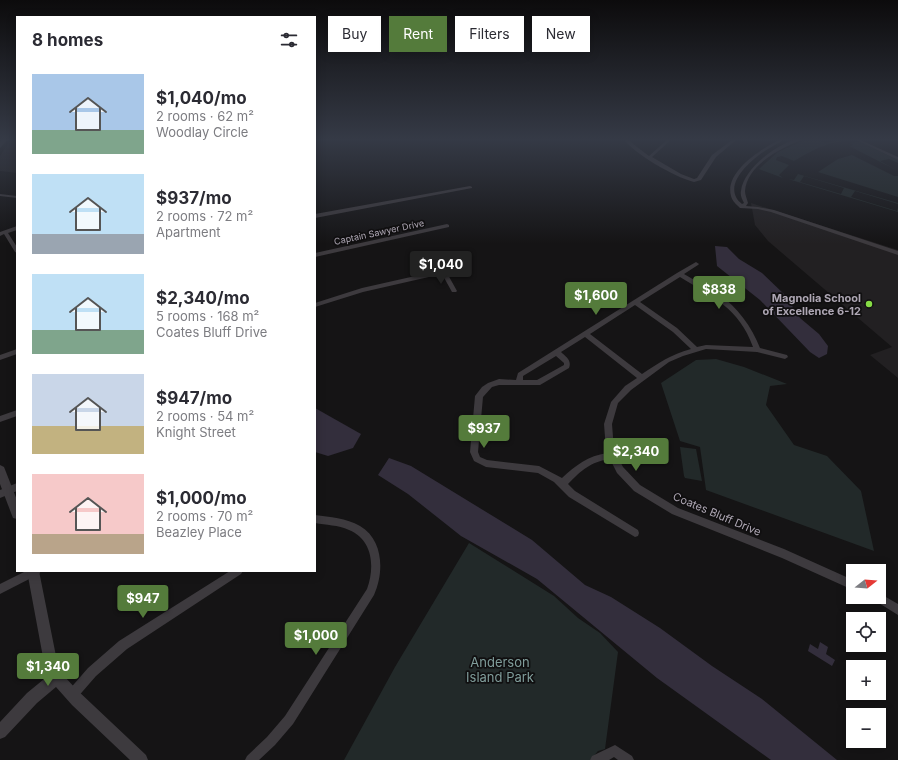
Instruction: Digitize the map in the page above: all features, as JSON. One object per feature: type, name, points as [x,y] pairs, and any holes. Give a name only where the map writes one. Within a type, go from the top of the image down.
[{"type":"street","points":[[677,173],[694,182],[702,173]]},
{"type":"street","points":[[739,173],[733,186],[732,193],[736,204],[742,207],[772,211],[898,253]]},
{"type":"street","points":[[742,207],[746,203],[744,188],[752,173]]},
{"type":"street","points":[[316,216],[470,187]]},
{"type":"street","points":[[1,196],[16,197]]},
{"type":"street","name":"Captain Sawyer Drive","points":[[316,255],[447,226]]},
{"type":"street","points":[[16,228],[3,233],[16,250]]},
{"type":"street","points":[[519,382],[520,375],[696,264]]},
{"type":"street","points":[[316,305],[362,290],[464,267]]},
{"type":"street","points":[[444,272],[454,291]]},
{"type":"street","points":[[679,274],[717,296],[729,307],[753,338],[757,350]]},
{"type":"street","points":[[635,302],[675,329],[685,337],[696,350]]},
{"type":"street","points":[[585,334],[642,378]]},
{"type":"street","name":"Coates Bluff Drive","points":[[785,357],[757,350],[706,347],[681,354],[667,360],[628,388],[615,402],[608,424],[610,450],[620,470],[637,488],[675,511],[784,554],[846,582]]},
{"type":"street","points":[[0,358],[16,351]]},
{"type":"street","points":[[556,352],[567,362],[567,366],[538,383],[499,382],[484,389],[479,396],[474,452],[477,459],[486,463],[539,470],[557,479],[572,494],[635,533]]},
{"type":"street","points":[[0,419],[16,413]]},
{"type":"street","points":[[562,484],[583,463],[599,457],[613,455]]},
{"type":"street","points":[[0,470],[16,511]]},
{"type":"street","points":[[251,760],[271,741],[289,720],[371,592],[375,580],[377,561],[371,545],[357,529],[347,525],[316,519]]},
{"type":"street","points":[[0,589],[32,572]]},
{"type":"street","points":[[34,572],[52,668],[56,678],[140,760]]},
{"type":"street","points":[[72,695],[92,672],[123,645],[236,572]]},
{"type":"street","points":[[886,603],[898,610]]},
{"type":"street","points":[[0,732],[32,698],[56,678]]},
{"type":"street","points":[[596,760],[614,751],[628,760]]},
{"type":"shaded area","name":"Magnolia School of Excellence 6-12","points":[[751,203],[898,250],[898,378],[870,355],[892,347],[768,241],[755,225]]},
{"type":"shaded area","points":[[715,246],[727,247],[739,259],[762,273],[785,295],[800,318],[819,334],[828,346],[827,354],[819,358],[810,352],[760,300],[717,266]]},
{"type":"shaded area","points":[[316,409],[361,434],[353,448],[328,456],[316,452]]},
{"type":"shaded area","points":[[389,458],[411,466],[532,540],[585,585],[611,597],[660,628],[712,666],[762,699],[837,760],[771,760],[657,678],[537,579],[461,536],[408,494],[378,475]]},
{"type":"shaded area","points":[[820,642],[828,647],[826,654],[835,660],[832,666],[808,651],[810,644],[818,649]]},
{"type":"green space","points":[[771,173],[781,173],[779,175],[783,178]]},
{"type":"green space","points":[[823,173],[889,173],[898,176],[898,197]]},
{"type":"green space","points":[[798,174],[898,203],[855,191],[851,197],[897,211],[898,208],[898,212],[788,179],[794,180]],"holes":[[[804,176],[844,188],[841,194],[800,182]]]},
{"type":"green space","points":[[716,359],[744,367],[787,384],[770,386],[766,405],[794,445],[827,456],[861,491],[874,551],[706,490],[700,447],[680,441],[661,383],[696,360]]},
{"type":"green space","points":[[680,447],[696,449],[702,481],[685,478]]},
{"type":"green space","name":"Anderson Island Park","points":[[469,543],[554,596],[578,618],[600,633],[618,652],[605,749],[598,751],[590,760],[344,760],[395,667]]},
{"type":"place","name":"Magnolia School of Excellence 6-12","points":[[869,304]]}]
